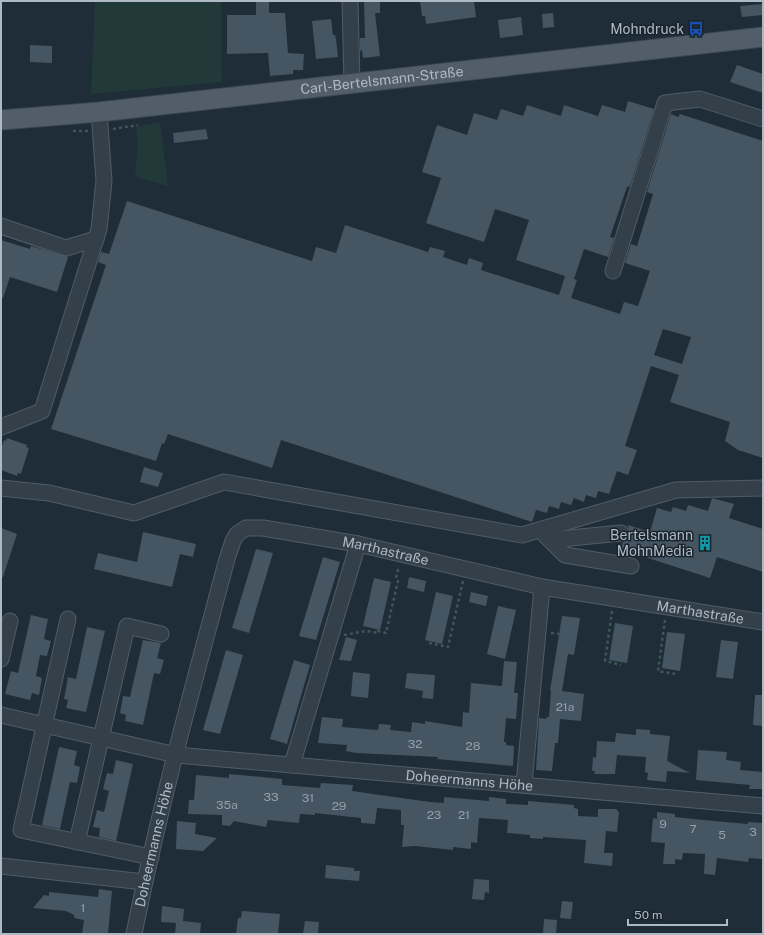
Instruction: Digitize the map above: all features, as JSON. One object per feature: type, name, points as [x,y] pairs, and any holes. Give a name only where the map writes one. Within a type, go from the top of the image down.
[{"type":"main road","name":"Carl-Bertelsmann-Straße","points":[[1,120],[99,112],[763,37]]},
{"type":"street","points":[[350,1],[352,83]]},
{"type":"street","points":[[613,271],[665,103],[700,99],[763,119]]},
{"type":"street","points":[[1,427],[42,411],[96,239],[99,229],[104,181],[99,112]]},
{"type":"street","points":[[1,226],[66,248],[96,239]]},
{"type":"street","points":[[1,488],[49,493],[134,513],[224,482],[522,535],[676,490],[763,488]]},
{"type":"street","name":"Marthastraße","points":[[233,541],[237,534],[246,528],[263,528],[358,544],[542,587],[763,622]]},
{"type":"street","points":[[543,529],[560,539],[621,533]]},
{"type":"street","points":[[543,529],[565,555],[631,566]]},
{"type":"street","name":"Doheermanns Höhe","points":[[134,934],[144,882],[233,541]]},
{"type":"street","points":[[292,765],[358,544]]},
{"type":"street","points":[[524,784],[542,587]]},
{"type":"street","points":[[68,619],[21,830],[151,857]]},
{"type":"street","points":[[1,659],[10,621]]},
{"type":"street","points":[[78,842],[127,626],[161,634]]},
{"type":"street","points":[[1,714],[176,755]]},
{"type":"street","name":"Doheermanns Höhe","points":[[176,755],[524,784],[763,806]]},
{"type":"street","points":[[1,866],[144,882]]},
{"type":"path","points":[[332,632],[346,636],[366,630],[378,633],[378,631],[386,632],[398,581],[396,578],[401,554]]},
{"type":"path","points":[[429,643],[448,647],[466,569]]},
{"type":"path","points":[[614,598],[605,662],[621,665]]},
{"type":"path","points":[[667,607],[658,671],[676,674]]},
{"type":"green space","points":[[95,1],[221,1],[222,82],[91,94]]},
{"type":"green space","points":[[160,122],[168,186],[135,177],[138,142],[136,127]]},
{"type":"building","points":[[256,1],[269,1],[269,13],[285,13],[288,53],[304,54],[303,70],[293,70],[293,74],[270,76],[268,53],[227,54],[227,15],[256,15]]},
{"type":"building","points":[[364,1],[380,1],[380,13],[375,13],[380,56],[363,58],[362,50],[360,51],[360,38],[365,38]]},
{"type":"building","points":[[420,1],[474,1],[476,17],[426,24],[425,16],[422,16]]},
{"type":"building","points":[[763,4],[763,15],[742,17],[740,6]]},
{"type":"building","points":[[553,13],[554,27],[543,28],[542,14]]},
{"type":"building","points":[[521,17],[523,35],[500,38],[498,20]]},
{"type":"building","points":[[331,19],[333,35],[335,35],[336,39],[338,57],[316,59],[312,21]]},
{"type":"building","points":[[30,45],[52,46],[52,63],[30,62]]},
{"type":"building","points":[[737,65],[763,74],[763,93],[730,82]]},
{"type":"building","points":[[628,101],[654,109],[630,186],[627,187],[610,237],[614,238],[608,257],[584,249],[574,279],[577,280],[571,298],[620,314],[624,302],[638,306],[650,271],[625,263],[631,244],[637,246],[653,194],[647,192],[671,114],[678,117],[680,114],[763,141],[763,458],[738,450],[725,441],[730,422],[670,402],[679,375],[651,366],[625,446],[637,450],[628,475],[617,471],[609,494],[598,491],[596,498],[586,495],[584,502],[574,498],[571,505],[561,502],[559,509],[549,506],[547,513],[536,510],[532,522],[281,440],[272,468],[168,434],[164,444],[162,443],[156,461],[51,429],[106,265],[98,262],[101,252],[109,254],[127,201],[312,261],[316,247],[336,253],[345,225],[428,252],[430,247],[445,251],[443,257],[467,265],[469,258],[483,263],[481,270],[559,295],[565,276],[516,260],[529,220],[495,209],[484,242],[426,223],[441,178],[422,172],[437,125],[467,135],[474,113],[497,120],[501,109],[523,116],[527,105],[561,116],[564,105],[598,116],[602,105],[625,112]],"holes":[[[663,329],[691,337],[682,364],[654,355]]]},
{"type":"building","points":[[206,129],[208,139],[174,143],[173,133]]},
{"type":"building","points":[[1,240],[30,249],[31,246],[68,257],[57,292],[10,277],[3,298],[1,298]]},
{"type":"building","points":[[7,438],[27,445],[26,447],[29,448],[21,474],[18,473],[17,476],[1,470],[1,449],[4,440],[6,441]]},
{"type":"building","points":[[144,467],[163,473],[158,487],[140,482]]},
{"type":"building","name":"Bertelsmann MohnMedia","points":[[712,498],[734,504],[729,518],[763,529],[763,572],[717,557],[710,578],[620,549],[623,542],[629,536],[628,525],[650,532],[657,508],[671,512],[673,507],[686,511],[688,505],[708,511]]},
{"type":"building","points":[[1,528],[17,534],[3,577],[1,577]]},
{"type":"building","points":[[143,532],[196,544],[193,557],[180,554],[172,587],[94,569],[98,553],[137,562]]},
{"type":"building","points":[[256,549],[273,553],[249,633],[232,628]]},
{"type":"building","points":[[323,557],[340,562],[316,640],[299,636]]},
{"type":"building","points":[[409,577],[426,581],[424,592],[407,588]]},
{"type":"building","points":[[374,578],[391,582],[380,630],[363,626]]},
{"type":"building","points":[[436,592],[453,596],[442,644],[425,640]]},
{"type":"building","points":[[471,592],[488,596],[486,606],[469,602]]},
{"type":"building","points":[[498,606],[516,610],[505,659],[487,654]]},
{"type":"building","points":[[31,615],[48,619],[44,639],[51,641],[47,656],[40,655],[36,676],[42,678],[39,695],[32,693],[30,700],[5,694],[11,671],[18,673]]},
{"type":"building","points":[[562,616],[580,618],[574,655],[568,654],[562,691],[584,694],[581,721],[560,719],[558,743],[555,743],[552,771],[536,770],[539,718],[546,719],[549,717],[550,691]]},
{"type":"building","points":[[615,623],[633,626],[627,663],[609,660]]},
{"type":"building","points":[[87,627],[105,631],[86,712],[66,708],[68,700],[64,699],[68,677],[76,679]]},
{"type":"building","points":[[667,632],[685,634],[680,671],[662,668]]},
{"type":"building","points":[[346,637],[357,640],[351,661],[339,660]]},
{"type":"building","points":[[143,640],[161,643],[157,658],[164,660],[160,674],[154,673],[143,725],[125,721],[126,715],[120,713],[123,696],[130,697]]},
{"type":"building","points":[[721,640],[738,642],[733,679],[716,677]]},
{"type":"building","points":[[226,650],[243,655],[220,734],[203,730]]},
{"type":"building","points":[[294,660],[310,665],[287,744],[270,739]]},
{"type":"building","points":[[504,661],[517,662],[514,693],[518,693],[516,719],[506,718],[504,742],[506,742],[506,745],[514,746],[513,766],[437,759],[438,757],[356,753],[346,751],[347,745],[318,743],[322,717],[343,719],[342,727],[378,730],[379,724],[391,725],[390,730],[411,732],[412,722],[425,724],[425,721],[462,727],[463,712],[469,713],[471,683],[502,686]]},
{"type":"building","points":[[353,672],[370,674],[368,698],[351,696]]},
{"type":"building","points":[[407,673],[435,675],[433,699],[422,698],[423,691],[405,688]]},
{"type":"building","points":[[755,695],[763,695],[763,726],[753,725]]},
{"type":"building","points":[[636,729],[650,730],[650,734],[670,736],[667,761],[690,773],[667,771],[666,782],[647,780],[648,773],[645,772],[646,757],[617,755],[615,774],[594,774],[595,771],[592,771],[593,757],[596,758],[597,741],[615,742],[616,733],[636,735]]},
{"type":"building","points":[[59,747],[77,751],[74,765],[80,767],[77,783],[70,782],[60,829],[42,825]]},
{"type":"building","points":[[698,750],[727,752],[726,760],[741,762],[740,770],[763,772],[762,789],[749,789],[750,785],[696,780]]},
{"type":"building","points":[[116,760],[133,764],[116,841],[99,837],[100,828],[93,827],[97,810],[104,812],[109,791],[103,789],[107,773],[113,774]]},
{"type":"building","points":[[229,774],[282,779],[282,785],[320,788],[321,783],[353,785],[352,791],[430,802],[444,803],[444,797],[489,801],[489,797],[506,799],[506,804],[528,805],[528,801],[574,805],[574,808],[578,809],[578,816],[598,817],[598,809],[616,809],[619,812],[617,832],[606,831],[604,853],[613,853],[612,866],[584,863],[586,840],[543,837],[543,839],[530,838],[530,835],[507,833],[508,820],[479,818],[477,843],[471,842],[471,849],[453,847],[453,850],[415,846],[402,847],[404,825],[401,825],[401,810],[377,808],[375,824],[361,823],[361,818],[315,813],[315,815],[300,814],[299,823],[268,820],[266,827],[234,821],[230,826],[222,825],[222,815],[188,814],[189,800],[194,800],[196,775],[229,778]]},
{"type":"building","points":[[657,812],[675,814],[675,817],[703,820],[748,824],[748,822],[763,823],[762,859],[749,858],[748,862],[717,858],[715,875],[704,874],[705,854],[683,853],[682,860],[675,859],[675,864],[663,864],[665,843],[651,842],[653,818],[657,819]]},
{"type":"building","points":[[177,821],[196,823],[195,834],[217,838],[203,851],[176,849]]},
{"type":"building","points":[[326,865],[354,868],[354,871],[360,871],[359,881],[325,878]]},
{"type":"building","points":[[474,879],[489,880],[489,893],[485,892],[484,900],[472,899]]},
{"type":"building","points":[[99,889],[112,891],[108,934],[82,934],[84,920],[74,918],[74,915],[66,911],[33,908],[44,895],[49,896],[49,892],[98,897]]},
{"type":"building","points":[[562,901],[573,902],[571,919],[560,918]]},
{"type":"building","points":[[162,906],[184,909],[183,921],[201,923],[200,934],[175,934],[176,923],[161,922]]},
{"type":"building","points":[[242,911],[280,914],[278,934],[236,934],[238,918],[241,918]]},
{"type":"building","points":[[544,919],[557,920],[556,934],[543,934]]},
{"type":"building","points":[[305,921],[319,922],[318,934],[303,934]]},
{"type":"place","name":"Mohndruck","points":[[696,29]]},
{"type":"place","name":"Bertelsmann MohnMedia","points":[[705,543]]}]
